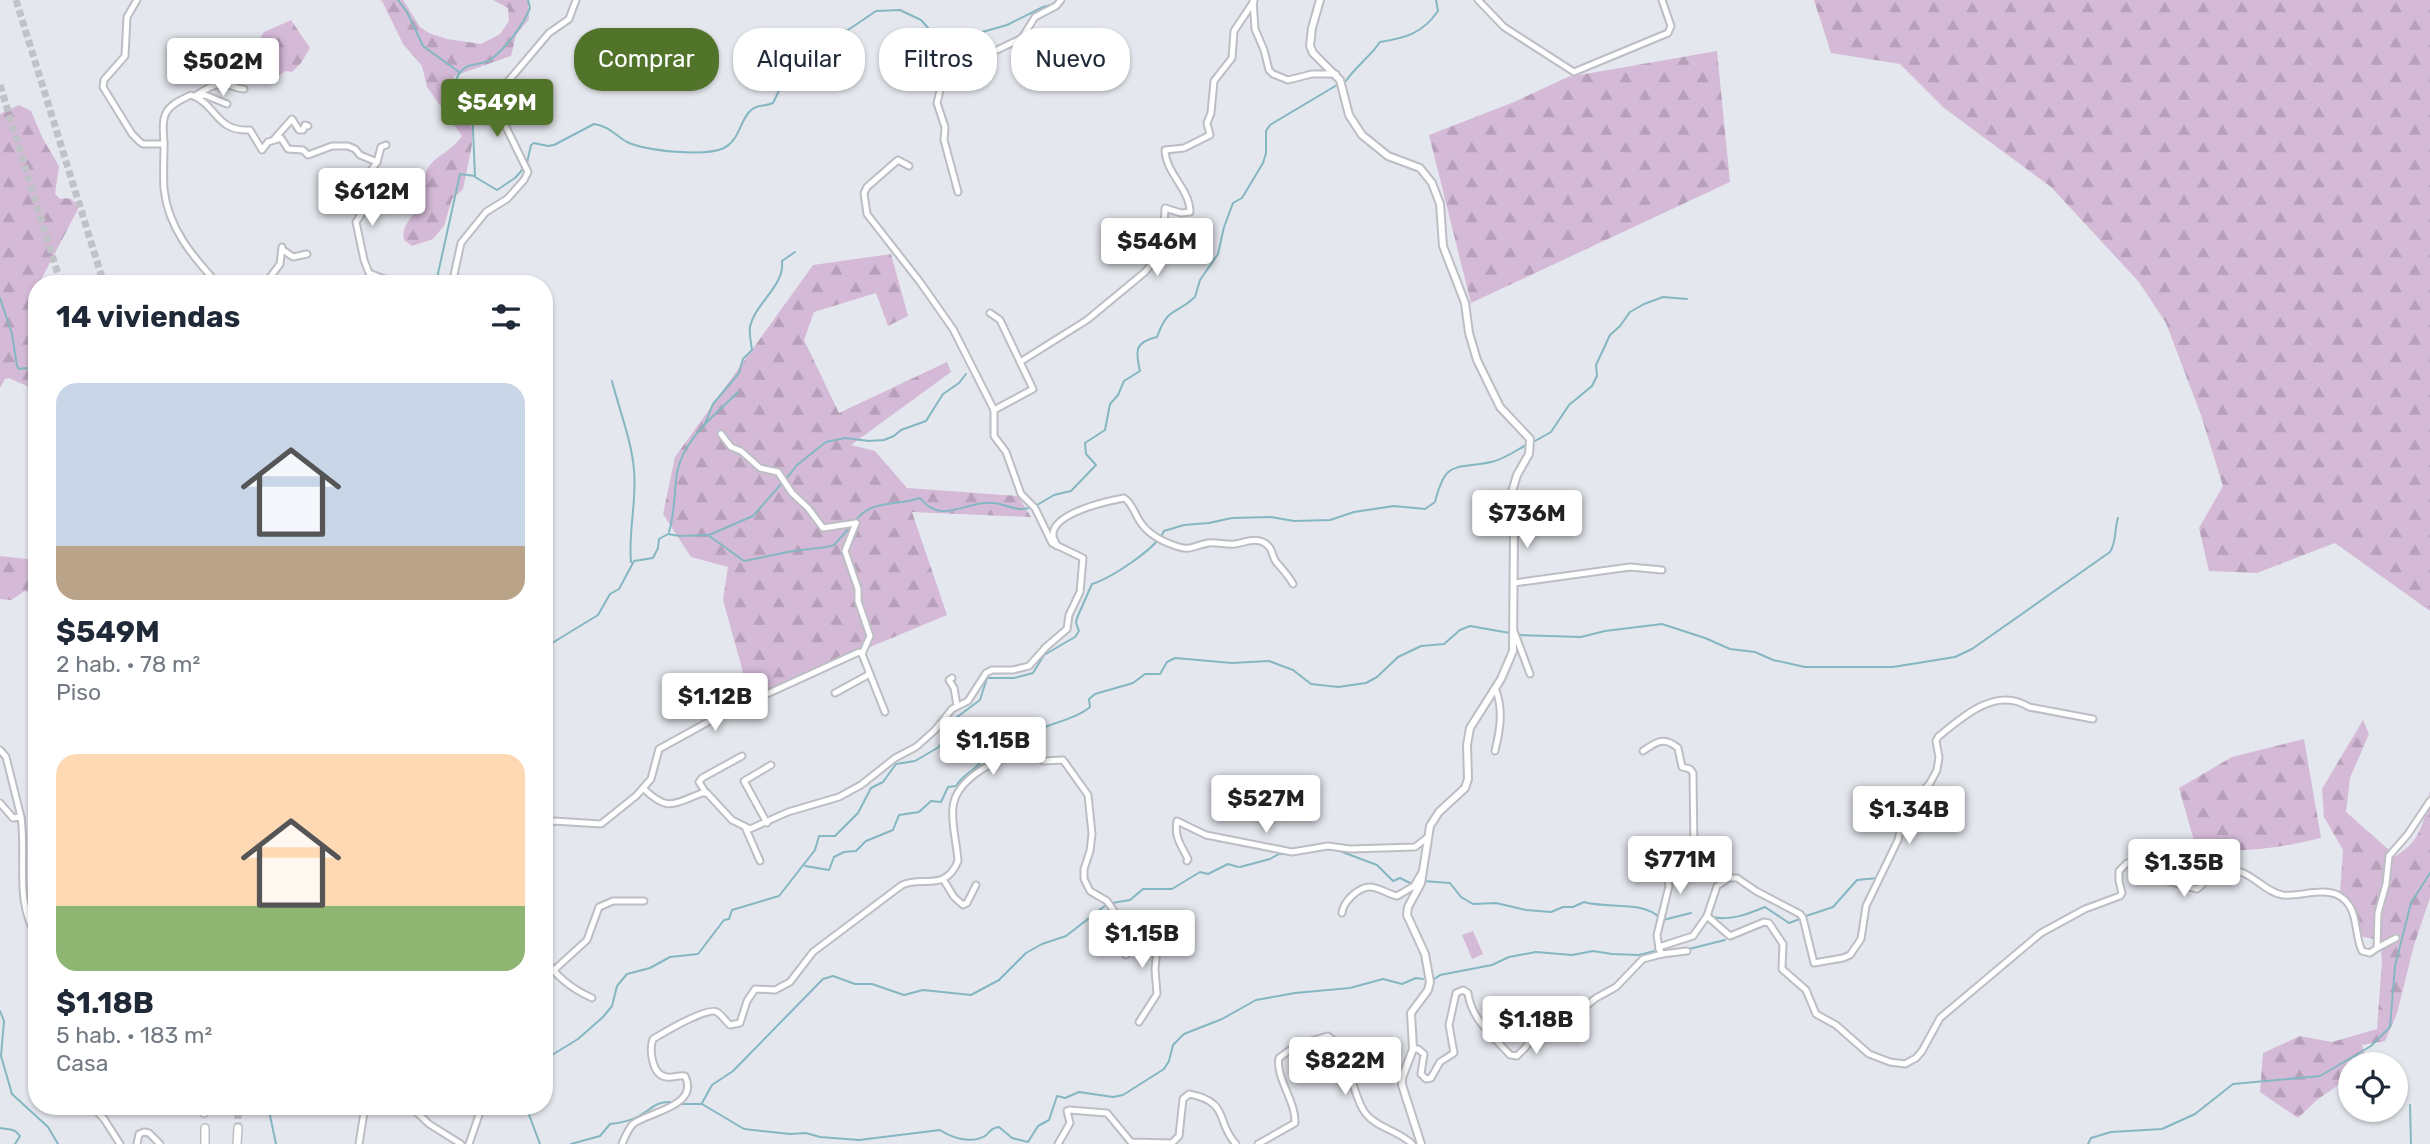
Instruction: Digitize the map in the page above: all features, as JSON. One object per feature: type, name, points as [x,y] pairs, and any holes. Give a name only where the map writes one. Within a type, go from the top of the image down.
[{"type":"highway","points":[[205,1128],[205,1144]]},
{"type":"highway","points":[[237,1144],[238,1128]]},
{"type":"main road","points":[[1320,0],[1310,46],[1317,59],[1340,80],[1349,115],[1358,130],[1378,150],[1420,168],[1438,194],[1443,246],[1465,303],[1469,333],[1477,360],[1500,407],[1531,439],[1529,453],[1517,475],[1511,495],[1514,527],[1514,631],[1511,660],[1469,733],[1469,770],[1465,788],[1434,820],[1428,837],[1421,883],[1408,907],[1407,915],[1425,954],[1430,982],[1428,990],[1411,1013],[1413,1049],[1402,1085],[1421,1144]]},
{"type":"street","points":[[136,0],[126,20],[125,57],[104,79],[103,87],[132,134],[140,142],[164,144]]},
{"type":"street","points":[[454,275],[461,243],[486,212],[507,199],[528,172],[504,123],[508,105],[505,85],[549,33],[567,22],[573,13],[576,0]]},
{"type":"street","points":[[958,192],[944,140],[945,127],[937,103],[945,69],[976,61],[1023,38],[1035,17],[1056,6],[1060,0]]},
{"type":"street","points":[[1478,0],[1504,27],[1574,72],[1668,33],[1671,26],[1662,0]]},
{"type":"street","points":[[1253,1],[1255,29],[1267,66],[1273,74],[1288,80],[1312,74],[1336,74]]},
{"type":"street","points":[[1020,362],[1087,320],[1145,272],[1163,250],[1165,208],[1181,213],[1190,212],[1181,188],[1166,164],[1165,150],[1187,147],[1210,134],[1207,124],[1211,115],[1214,81],[1231,58],[1234,31],[1253,1]]},
{"type":"street","points":[[195,96],[215,85],[244,89]]},
{"type":"street","points":[[210,275],[176,230],[164,190],[163,120],[167,109],[189,96],[205,95],[227,104]]},
{"type":"street","points":[[195,96],[206,104],[218,120],[238,131],[250,130],[261,150],[292,119],[299,130],[303,130],[305,125],[308,126]]},
{"type":"street","points":[[273,140],[284,139],[289,149],[303,150],[310,155],[332,146],[352,147],[360,155],[377,162]]},
{"type":"street","points":[[376,275],[369,272],[363,260],[363,247],[356,222],[362,213],[358,179],[370,172],[377,162],[381,147],[386,145]]},
{"type":"street","points":[[742,755],[699,782],[732,820],[746,829],[753,829],[783,814],[839,797],[862,785],[895,758],[916,747],[957,706],[968,701],[990,670],[1025,668],[1066,631],[1069,615],[1080,592],[1083,559],[1051,541],[1035,508],[1021,494],[1006,452],[996,440],[994,410],[953,329],[867,214],[864,192],[867,187],[898,160],[909,166]]},
{"type":"street","points":[[272,275],[280,264],[283,248],[293,257],[307,254]]},
{"type":"street","points":[[990,313],[1000,320],[1033,390],[994,410]]},
{"type":"street","points":[[721,433],[731,447],[741,451],[760,468],[778,472],[792,494],[808,508],[823,528],[856,523],[845,551],[870,636],[862,654],[885,712]]},
{"type":"street","points":[[1057,546],[1053,532],[1072,512],[1124,498],[1130,502],[1149,532],[1175,546],[1193,549],[1216,542],[1262,542],[1270,549],[1276,562],[1293,583]]},
{"type":"street","points":[[1514,583],[1630,566],[1662,570]]},
{"type":"street","points":[[1514,631],[1530,674]]},
{"type":"street","points":[[553,822],[601,824],[643,789],[653,775],[659,749],[708,722],[720,708],[745,704],[859,652],[862,654]]},
{"type":"street","points":[[835,693],[869,672]]},
{"type":"street","points":[[952,678],[949,680],[954,688],[957,706]]},
{"type":"street","points":[[1494,751],[1501,724],[1500,698],[1495,688]]},
{"type":"street","points":[[1413,1049],[1424,1054],[1421,1074],[1426,1079],[1431,1077],[1440,1062],[1452,1056],[1455,1051],[1449,1019],[1455,993],[1463,990],[1468,993],[1476,1017],[1510,1055],[1517,1056],[1526,1047],[1536,1029],[1543,1030],[1549,1036],[1597,998],[1616,987],[1643,959],[1660,951],[1668,943],[1691,938],[1707,916],[1717,886],[1734,877],[1800,914],[1814,963],[1850,955],[1861,939],[1866,906],[1898,841],[1904,812],[1934,776],[1938,763],[1938,737],[1981,704],[2011,699],[2028,707],[2093,719]]},
{"type":"street","points":[[1643,751],[1660,740],[1667,741],[1678,748],[1682,767],[1693,773],[1695,847],[1689,860],[1669,877]]},
{"type":"street","points":[[0,750],[6,757],[21,817],[23,890],[28,913]]},
{"type":"street","points":[[622,1144],[635,1123],[685,1096],[688,1083],[685,1076],[664,1077],[658,1073],[651,1047],[653,1039],[686,1021],[712,1011],[718,1012],[730,1025],[740,1023],[747,1001],[755,989],[775,990],[790,982],[813,952],[902,885],[943,879],[958,862],[953,804],[975,774],[992,762],[1023,750],[1030,751],[1043,761],[1060,759],[1068,764],[1088,795],[1092,834],[1090,851],[1083,869],[1084,879],[1090,891],[1110,905],[1129,940],[1126,955]]},
{"type":"street","points":[[767,823],[744,781],[771,765]]},
{"type":"street","points":[[643,789],[657,801],[669,804],[706,793]]},
{"type":"street","points":[[2377,948],[2378,913],[2386,884],[2389,856],[2430,801]]},
{"type":"street","points":[[0,803],[13,818],[21,817]]},
{"type":"street","points":[[1188,861],[1178,842],[1175,831],[1177,821],[1206,835],[1292,852],[1328,846],[1350,849],[1415,847],[1428,837]]},
{"type":"street","points":[[746,829],[760,862]]},
{"type":"street","points":[[1660,951],[1657,935],[1669,886],[1665,864],[1667,844]]},
{"type":"street","points":[[1707,916],[1730,936],[1764,922],[1769,923],[1783,944],[1783,969],[1806,990],[1815,1014],[1836,1025],[1869,1054],[1898,1064],[1911,1062],[1916,1058],[1940,1018],[2040,933],[2085,909],[2120,896],[2122,893],[2119,871],[2127,863],[2143,865],[2167,881],[2197,889],[2201,884],[2189,876],[2186,867],[2189,865],[2198,870],[2221,867],[2239,871],[2282,895],[2334,893],[2348,904],[2352,911],[2362,951],[2370,953],[2396,939]]},
{"type":"street","points":[[1342,913],[1346,902],[1366,888],[1371,887],[1397,896],[1414,886],[1422,871]]},
{"type":"street","points":[[943,879],[954,897],[963,905],[967,903],[976,885]]},
{"type":"street","points":[[592,998],[578,992],[553,971],[583,946],[589,937],[599,907],[613,901],[644,901]]},
{"type":"street","points":[[1120,927],[1151,940],[1157,949],[1157,994],[1139,1022]]},
{"type":"street","points":[[1660,951],[1687,950]]},
{"type":"street","points":[[1258,1144],[1294,1126],[1295,1123],[1294,1108],[1278,1065],[1279,1058],[1297,1045],[1328,1036],[1334,1040],[1348,1067],[1367,1114],[1412,1144]]},
{"type":"street","points":[[1058,1144],[1070,1123],[1069,1110],[1107,1113],[1131,1142],[1174,1142],[1179,1136],[1183,1099],[1189,1094],[1208,1100],[1217,1107],[1236,1144]]},
{"type":"street","points":[[100,1115],[120,1144]]},
{"type":"street","points":[[359,1144],[364,1115]]},
{"type":"street","points":[[420,1115],[461,1144]]},
{"type":"street","points":[[469,1144],[479,1115]]},
{"type":"street","points":[[137,1144],[139,1134],[144,1132],[149,1133],[160,1144]]},
{"type":"green space","points":[[379,0],[403,0],[420,27],[429,33],[447,39],[481,44],[500,34],[509,21],[508,8],[493,0],[528,0],[529,19],[516,35],[511,56],[454,76],[453,82],[472,129],[472,145],[463,189],[452,199],[444,226],[433,239],[412,246],[404,240],[403,235],[420,202],[427,170],[462,136],[427,87],[422,66],[403,44],[382,1]]},
{"type":"green space","points":[[1814,0],[2430,0],[2430,611],[2335,543],[2257,573],[2209,571],[2199,528],[2223,486],[2201,415],[2166,323],[2139,282],[2051,187],[1944,108],[1900,64],[1831,53]]},
{"type":"green space","points":[[291,20],[310,48],[292,72],[285,71],[274,79],[261,77],[257,74],[252,51],[264,32]]},
{"type":"green space","points":[[1717,51],[1730,182],[1471,303],[1429,135],[1514,102],[1568,77]]},
{"type":"green space","points":[[19,105],[31,111],[59,166],[55,194],[60,199],[71,200],[78,209],[44,275],[28,275],[28,388],[9,378],[5,379],[0,388],[0,114]]},
{"type":"green space","points":[[891,254],[908,316],[888,326],[876,293],[814,312],[804,340],[839,413],[947,362],[951,372],[851,445],[875,451],[907,488],[1018,496],[1031,517],[912,512],[947,615],[750,697],[723,600],[728,567],[691,557],[663,514],[675,457],[813,265]]},
{"type":"green space","points":[[0,556],[28,559],[28,592],[11,600],[0,599]]},
{"type":"green space","points":[[2363,720],[2369,734],[2350,778],[2346,812],[2396,856],[2417,836],[2424,820],[2430,791],[2430,898],[2414,945],[2397,1013],[2385,1041],[2362,1045],[2364,1052],[2338,1052],[2338,1085],[2298,1118],[2260,1092],[2263,1053],[2300,1036],[2332,1042],[2377,1029],[2382,961],[2379,932],[2373,939],[2360,936],[2356,911],[2340,894],[2343,850],[2324,817],[2322,789]]},
{"type":"green space","points":[[2304,739],[2321,838],[2259,849],[2196,848],[2179,788],[2232,757]]},
{"type":"green space","points":[[1473,931],[1483,954],[1472,959],[1462,935]]},
{"type":"waterway","points":[[398,0],[407,12],[423,46],[459,72]]},
{"type":"waterway","points":[[438,275],[460,174],[475,176],[472,107],[455,82],[463,69],[489,61],[505,47],[530,8],[528,0]]},
{"type":"waterway","points":[[1346,81],[1380,42],[1405,36],[1426,25],[1438,11],[1436,0]]},
{"type":"waterway","points":[[527,163],[531,145],[534,143],[554,145],[594,124],[608,129],[627,142],[648,148],[676,152],[704,152],[724,148],[733,141],[752,109],[773,103],[793,62],[832,32],[848,30],[876,11],[900,10],[921,20],[929,29],[961,38],[1007,25],[1055,4]]},
{"type":"waterway","points":[[1037,505],[1054,495],[1071,491],[1096,465],[1086,454],[1085,443],[1105,430],[1110,404],[1118,395],[1124,381],[1140,371],[1137,352],[1141,344],[1157,337],[1165,320],[1195,297],[1200,280],[1218,254],[1233,203],[1242,198],[1263,163],[1266,131],[1270,125],[1337,85]]},
{"type":"waterway","points":[[475,177],[497,190],[524,168]]},
{"type":"waterway","points":[[705,424],[713,404],[739,373],[743,359],[752,350],[750,327],[753,318],[775,287],[782,270],[782,261],[795,252]]},
{"type":"waterway","points":[[1535,441],[1551,432],[1569,405],[1592,386],[1597,376],[1596,365],[1610,335],[1630,312],[1663,297],[1687,299]]},
{"type":"waterway","points":[[0,298],[12,334],[17,366],[19,369],[28,368]]},
{"type":"waterway","points":[[786,479],[797,465],[826,442],[845,438],[884,440],[901,430],[926,421],[943,394],[959,383],[966,374]]},
{"type":"waterway","points":[[612,381],[633,459],[631,562]]},
{"type":"waterway","points":[[669,532],[680,461],[701,428],[738,392]]},
{"type":"waterway","points":[[553,1054],[578,1039],[603,1017],[612,1006],[617,986],[627,974],[650,968],[670,957],[698,954],[724,920],[729,919],[732,910],[779,896],[815,850],[819,836],[835,836],[858,813],[871,788],[883,782],[896,764],[915,761],[939,747],[953,720],[980,700],[987,678],[1014,678],[1033,673],[1044,655],[1075,637],[1079,631],[1077,618],[1092,584],[1132,562],[1152,546],[1164,531],[1184,525],[1232,518],[1330,520],[1354,512],[1394,506],[1425,509],[1435,502],[1443,479],[1453,469],[1495,461],[1526,445]]},
{"type":"waterway","points":[[709,535],[753,516],[782,483]]},
{"type":"waterway","points":[[856,520],[862,513],[877,506],[920,498],[928,506],[946,511],[983,503],[1022,509],[1032,507]]},
{"type":"waterway","points":[[1518,635],[1581,637],[1605,631],[1662,624],[1730,649],[1755,652],[1773,660],[1805,667],[1893,667],[1955,657],[1972,649],[2110,552],[2118,518]]},
{"type":"waterway","points":[[553,642],[598,615],[610,594],[619,589],[634,561],[653,558],[659,539],[668,534],[708,535],[744,561],[834,545],[850,527]]},
{"type":"waterway","points":[[805,866],[829,870],[834,857],[844,852],[856,851],[866,841],[893,830],[899,815],[919,812],[931,801],[941,802],[948,787],[956,786],[999,742],[1031,736],[1040,729],[1079,714],[1090,707],[1089,699],[1095,694],[1133,683],[1145,674],[1160,674],[1167,662],[1175,658],[1232,663],[1269,661],[1293,670],[1311,684],[1338,687],[1366,683],[1377,677],[1398,657],[1421,646],[1444,644],[1460,630],[1470,626],[1510,633]]},
{"type":"waterway","points":[[1337,850],[1377,865],[1393,881],[1400,878],[1412,884]]},
{"type":"waterway","points":[[1240,867],[1279,854],[1297,854]]},
{"type":"waterway","points":[[1112,903],[1130,900],[1143,889],[1172,889],[1200,872],[1208,874],[1228,864],[1238,867]]},
{"type":"waterway","points":[[2088,1144],[2091,1138],[2111,1132],[2162,1129],[2195,1114],[2233,1084],[2320,1076],[2371,1046],[2390,1027],[2395,966],[2411,903],[2430,873]]},
{"type":"waterway","points":[[1806,916],[1833,907],[1857,880],[1878,878]]},
{"type":"waterway","points":[[1423,881],[1450,883],[1461,897],[1473,904],[1496,903],[1551,912],[1584,902],[1644,909],[1660,918]]},
{"type":"waterway","points":[[702,1103],[712,1085],[733,1071],[823,979],[833,976],[855,984],[872,984],[904,995],[923,990],[971,995],[999,980],[1026,953],[1066,936],[1106,905]]},
{"type":"waterway","points":[[1712,917],[1733,917],[1765,907],[1789,923],[1800,919]]},
{"type":"waterway","points":[[1663,920],[1691,913]]},
{"type":"waterway","points":[[1689,949],[1725,940]]},
{"type":"waterway","points":[[1433,980],[1440,975],[1492,965],[1509,957],[1536,952],[1572,955],[1593,951],[1639,955],[1659,950],[1666,952]]},
{"type":"waterway","points":[[678,1104],[702,1104],[744,1129],[790,1134],[806,1133],[820,1137],[859,1140],[940,1130],[956,1138],[974,1140],[999,1127],[1012,1138],[1028,1142],[1038,1126],[1049,1120],[1057,1096],[1065,1098],[1079,1092],[1113,1097],[1123,1095],[1164,1069],[1173,1045],[1184,1034],[1222,1019],[1256,1000],[1350,988],[1383,979],[1402,984],[1416,978],[1423,979]]},
{"type":"waterway","points":[[0,1011],[4,1021],[1,1056],[12,1094],[28,1109]]},
{"type":"waterway","points":[[571,1144],[600,1136],[610,1124],[632,1119],[658,1104],[671,1102]]},
{"type":"waterway","points":[[2410,1105],[2411,1144]]},
{"type":"waterway","points":[[35,1115],[48,1127],[58,1144]]},
{"type":"waterway","points":[[270,1115],[276,1144]]},
{"type":"waterway","points":[[529,1115],[540,1144]]},
{"type":"waterway","points":[[0,1128],[18,1133],[20,1136],[15,1144]]},
{"type":"tunnel","points":[[16,0],[101,275]]},
{"type":"tunnel","points":[[0,85],[58,275]]},
{"type":"tunnel","points":[[238,1115],[238,1128]]}]
